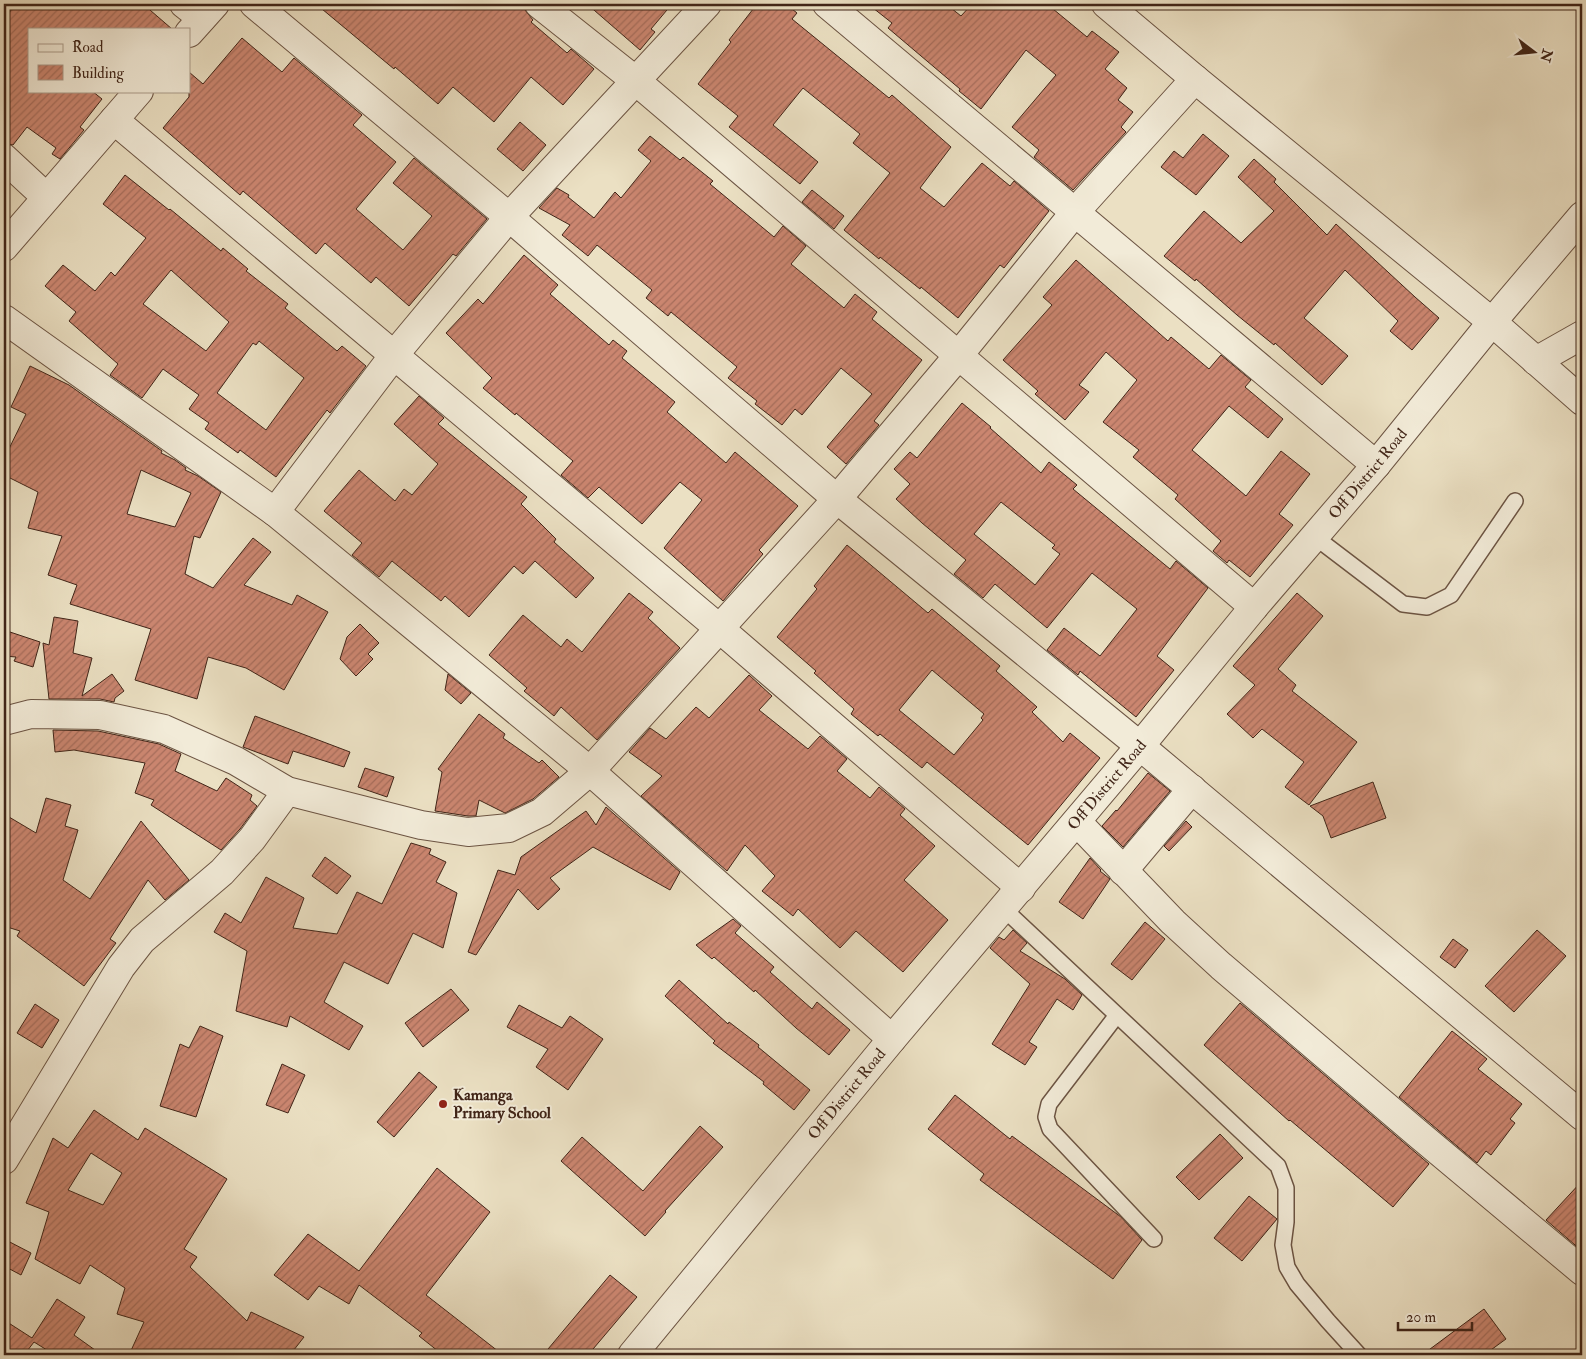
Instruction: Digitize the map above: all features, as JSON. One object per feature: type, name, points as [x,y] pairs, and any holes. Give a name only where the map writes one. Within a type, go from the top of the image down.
[{"type":"street","points":[[254,4],[508,216],[837,499],[1192,789],[1582,1116]]},
{"type":"street","points":[[539,4],[636,81],[1254,607]]},
{"type":"street","points":[[275,512],[394,355],[508,216],[707,4]]},
{"type":"street","points":[[827,4],[1376,465]]},
{"type":"street","points":[[1106,4],[1492,322],[1582,401]]},
{"type":"street","points":[[4,721],[31,714],[100,715],[164,729],[236,760],[287,791],[421,825],[468,832],[509,828],[542,812],[590,772],[837,499],[958,356],[1075,212],[1195,79]]},
{"type":"street","points":[[4,247],[138,92]]},
{"type":"street","points":[[114,120],[720,629],[1021,888]]},
{"type":"street","points":[[4,158],[46,197]]},
{"type":"street","name":"Off District Road","points":[[632,1355],[892,1039],[1077,822],[1254,607],[1376,465],[1492,322],[1582,216]]},
{"type":"street","points":[[4,319],[275,512],[590,772],[892,1039]]},
{"type":"street","points":[[1536,361],[1582,335]]},
{"type":"street","points":[[1122,870],[1192,789]]},
{"type":"street","points":[[4,1160],[121,967],[142,940],[222,872],[252,839],[287,791]]},
{"type":"street","points":[[1077,822],[1173,922],[1221,966],[1582,1271]]},
{"type":"lane","points":[[1315,536],[1403,604],[1427,607],[1451,594],[1515,501]]},
{"type":"lane","points":[[1004,908],[1278,1166],[1286,1188],[1286,1222],[1283,1245],[1287,1267],[1298,1284],[1359,1355]]},
{"type":"lane","points":[[1117,1015],[1049,1104],[1046,1117],[1050,1129],[1154,1239]]},
{"type":"building","points":[[16,4],[143,4],[171,28],[28,28],[28,92],[93,92],[102,99],[80,127],[84,130],[60,159],[52,154],[56,148],[27,127],[13,145],[4,143],[4,19]]},
{"type":"building","points":[[316,4],[524,4],[525,10],[533,20],[531,22],[567,53],[571,49],[594,69],[563,105],[531,77],[494,122],[453,87],[438,104]]},
{"type":"building","points":[[587,4],[672,4],[651,29],[655,32],[640,50]]},
{"type":"building","points":[[757,4],[786,4],[797,13],[792,19],[889,98],[892,95],[951,147],[920,188],[944,207],[982,163],[1010,186],[1014,181],[1049,211],[1004,268],[1000,265],[958,318],[921,287],[920,289],[880,257],[879,259],[844,230],[890,173],[853,143],[860,134],[803,88],[773,125],[818,162],[800,184],[729,127],[738,116],[698,84],[731,42],[729,40]]},
{"type":"building","points":[[868,4],[946,4],[961,16],[972,4],[1047,4],[1087,37],[1092,31],[1119,52],[1105,69],[1127,88],[1118,100],[1133,112],[1121,127],[1126,132],[1073,190],[1034,157],[1039,150],[1012,127],[1056,75],[1026,50],[981,109],[888,28],[892,23]]},
{"type":"building","points":[[242,38],[282,72],[294,58],[362,115],[353,125],[396,162],[356,209],[403,250],[432,216],[393,183],[414,158],[487,219],[456,256],[453,254],[409,306],[376,277],[371,283],[325,243],[316,254],[243,191],[240,195],[163,128],[189,97],[190,73],[203,84]]},
{"type":"building","points":[[520,122],[546,145],[523,171],[497,149]]},
{"type":"building","points":[[1203,134],[1229,156],[1196,195],[1161,167],[1174,151],[1183,158]]},
{"type":"building","points":[[650,136],[680,160],[683,157],[713,181],[710,184],[774,237],[783,226],[806,246],[791,264],[844,308],[855,294],[877,312],[872,319],[922,360],[874,421],[879,425],[846,464],[827,447],[872,394],[841,368],[802,415],[795,409],[782,425],[755,404],[757,401],[728,378],[737,367],[671,312],[668,316],[646,298],[652,290],[597,245],[588,256],[562,235],[570,225],[539,208],[557,188],[569,195],[568,197],[594,218],[615,192],[621,198],[651,161],[638,150]]},
{"type":"building","points":[[1254,159],[1276,179],[1274,182],[1327,235],[1336,224],[1439,318],[1412,350],[1390,331],[1398,321],[1345,270],[1304,318],[1348,356],[1322,385],[1275,343],[1274,345],[1196,279],[1195,281],[1164,256],[1204,211],[1241,243],[1274,211],[1238,177]]},
{"type":"building","points":[[125,175],[221,251],[223,248],[248,269],[246,271],[288,304],[285,308],[337,351],[342,346],[366,366],[330,413],[327,410],[276,477],[240,450],[238,453],[205,429],[209,423],[189,409],[199,395],[163,369],[142,398],[110,375],[118,364],[69,321],[76,312],[45,286],[63,265],[95,291],[111,272],[115,276],[146,238],[103,204]],"holes":[[[171,270],[229,322],[206,351],[143,304]],[[259,341],[304,378],[266,430],[217,393],[253,343],[256,345]]]},
{"type":"building","points":[[812,190],[844,216],[834,229],[802,202]]},
{"type":"building","points":[[524,255],[558,285],[550,294],[609,345],[613,340],[627,351],[622,358],[675,402],[667,412],[726,463],[735,452],[798,506],[759,550],[763,554],[723,601],[664,548],[702,500],[680,482],[642,524],[599,487],[588,498],[561,475],[573,461],[483,388],[492,378],[446,333],[478,299],[483,304]]},
{"type":"building","points":[[1076,260],[1168,341],[1171,337],[1209,369],[1221,355],[1251,380],[1245,387],[1283,419],[1268,438],[1229,406],[1192,450],[1246,496],[1281,451],[1310,474],[1279,514],[1293,525],[1250,577],[1229,560],[1227,563],[1213,551],[1221,541],[1175,499],[1178,495],[1133,457],[1139,450],[1103,422],[1137,380],[1106,352],[1079,385],[1089,392],[1065,420],[1035,394],[1038,391],[1003,360],[1052,305],[1043,297]]},
{"type":"building","points":[[30,366],[69,385],[162,451],[161,453],[186,468],[185,470],[198,476],[221,492],[200,538],[194,536],[185,574],[213,588],[253,538],[271,552],[244,585],[292,605],[297,595],[328,612],[284,690],[246,668],[208,657],[197,699],[135,680],[151,629],[70,604],[77,585],[48,575],[62,536],[28,528],[38,492],[4,475],[4,459],[26,414],[11,407]],"holes":[[[141,470],[191,493],[175,527],[127,514]]]},
{"type":"building","points":[[419,396],[444,418],[438,424],[527,497],[521,504],[556,539],[554,542],[594,578],[576,598],[535,561],[523,574],[514,566],[469,617],[445,596],[441,601],[392,561],[379,577],[352,555],[362,543],[324,511],[359,470],[395,501],[404,489],[412,495],[438,464],[394,424]]},
{"type":"building","points":[[962,403],[1041,473],[1049,462],[1077,485],[1073,489],[1170,569],[1176,561],[1208,588],[1157,656],[1174,670],[1136,717],[1080,671],[1078,675],[1047,650],[1064,628],[1100,656],[1137,609],[1092,573],[1047,628],[995,584],[983,598],[954,574],[966,560],[896,499],[910,484],[894,469],[910,452],[917,458]],"holes":[[[1001,502],[1055,545],[1052,548],[1060,554],[1035,585],[974,534]]]},
{"type":"building","points":[[847,545],[928,613],[932,609],[1000,666],[996,671],[1037,707],[1032,712],[1063,742],[1070,733],[1100,758],[1028,845],[927,762],[922,768],[880,734],[878,736],[851,714],[854,709],[814,673],[816,671],[777,637],[817,589],[814,586]],"holes":[[[932,670],[984,714],[981,718],[983,720],[954,755],[899,710]]]},
{"type":"building","points":[[629,593],[653,612],[648,618],[680,648],[597,740],[561,707],[554,716],[524,691],[527,688],[489,655],[523,615],[561,647],[567,639],[582,652]]},
{"type":"building","points":[[1297,593],[1323,616],[1278,669],[1296,685],[1292,691],[1357,742],[1309,805],[1285,787],[1304,762],[1262,729],[1253,738],[1227,714],[1255,685],[1233,666]]},
{"type":"building","points":[[54,617],[78,621],[73,653],[92,658],[82,696],[112,674],[124,691],[115,698],[114,702],[100,699],[49,699],[43,643],[49,645]]},
{"type":"building","points":[[360,624],[379,643],[368,654],[373,659],[356,676],[340,659],[347,637]]},
{"type":"building","points":[[4,630],[40,642],[33,667],[14,661],[16,657],[4,656]]},
{"type":"building","points":[[448,674],[471,693],[461,704],[445,690]]},
{"type":"building","points":[[749,675],[772,696],[759,710],[808,749],[820,736],[847,759],[837,771],[870,798],[879,787],[905,809],[900,815],[935,846],[904,880],[948,920],[903,972],[856,931],[840,948],[798,909],[793,916],[762,891],[775,876],[745,845],[727,871],[641,796],[662,776],[629,752],[650,728],[666,739],[696,707],[709,718]]},
{"type":"building","points":[[479,714],[505,734],[503,738],[539,763],[542,760],[559,777],[533,799],[505,813],[479,800],[476,816],[435,811],[442,772],[438,769]]},
{"type":"building","points":[[255,716],[350,752],[344,767],[293,751],[288,764],[243,747]]},
{"type":"building","points":[[53,730],[98,731],[159,744],[181,754],[175,771],[217,791],[226,778],[252,795],[250,800],[257,806],[221,850],[151,805],[154,800],[135,793],[145,763],[74,750],[55,752]]},
{"type":"building","points":[[365,768],[394,777],[387,797],[358,787]]},
{"type":"building","points":[[1148,773],[1170,791],[1123,847],[1102,826]]},
{"type":"building","points":[[1373,782],[1386,818],[1331,838],[1323,816],[1310,806]]},
{"type":"building","points":[[46,798],[71,805],[65,826],[78,830],[63,880],[90,899],[141,821],[189,880],[165,900],[148,880],[110,939],[116,943],[84,986],[17,936],[20,931],[4,926],[4,814],[36,833]]},
{"type":"building","points":[[606,807],[680,872],[670,890],[593,847],[550,878],[560,889],[538,910],[518,889],[476,955],[468,952],[498,870],[515,875],[521,857],[586,811],[596,825]]},
{"type":"building","points":[[1186,821],[1192,827],[1169,851],[1164,846]]},
{"type":"building","points":[[411,843],[431,849],[429,854],[446,862],[436,882],[457,893],[443,948],[413,933],[388,984],[344,962],[324,1002],[363,1026],[349,1050],[290,1016],[287,1027],[236,1011],[247,951],[214,932],[225,913],[241,923],[266,877],[304,898],[293,928],[337,934],[357,892],[382,904]]},
{"type":"building","points":[[325,857],[351,876],[337,894],[312,876]]},
{"type":"building","points":[[1090,858],[1100,871],[1110,879],[1083,919],[1059,902]]},
{"type":"building","points":[[733,919],[741,926],[735,933],[774,967],[770,972],[812,1009],[817,1002],[850,1030],[829,1055],[755,990],[754,992],[714,957],[712,959],[696,945]]},
{"type":"building","points":[[1145,922],[1165,939],[1132,980],[1111,964]]},
{"type":"building","points":[[1013,930],[1027,943],[1020,951],[1065,979],[1082,995],[1073,1010],[1057,999],[1029,1042],[1037,1047],[1025,1065],[992,1044],[1030,984],[990,948],[999,937],[1004,940]]},
{"type":"building","points":[[1537,930],[1566,956],[1514,1012],[1485,986]]},
{"type":"building","points":[[1453,939],[1468,950],[1455,968],[1440,957]]},
{"type":"building","points":[[679,980],[728,1024],[729,1022],[759,1045],[758,1047],[810,1090],[794,1110],[763,1084],[764,1082],[713,1043],[715,1041],[665,996]]},
{"type":"building","points":[[451,989],[469,1010],[423,1047],[405,1023]]},
{"type":"building","points":[[1240,1003],[1429,1164],[1393,1207],[1289,1121],[1204,1045]]},
{"type":"building","points":[[35,1004],[59,1020],[42,1048],[17,1033]]},
{"type":"building","points":[[519,1005],[562,1028],[570,1016],[603,1039],[568,1090],[536,1067],[548,1049],[507,1027]]},
{"type":"building","points":[[200,1026],[223,1036],[196,1117],[160,1106],[180,1044],[189,1048]]},
{"type":"building","points":[[1452,1031],[1487,1059],[1478,1069],[1522,1104],[1510,1119],[1515,1123],[1491,1155],[1486,1151],[1477,1163],[1399,1097]]},
{"type":"building","points":[[282,1064],[305,1075],[288,1113],[266,1105]]},
{"type":"building","points":[[419,1072],[437,1087],[394,1137],[377,1122]]},
{"type":"building","points":[[955,1095],[1010,1139],[1012,1136],[1121,1217],[1142,1240],[1113,1279],[980,1180],[984,1174],[928,1129]]},
{"type":"building","points":[[94,1110],[138,1140],[145,1128],[227,1179],[184,1249],[197,1257],[190,1267],[247,1321],[251,1312],[304,1337],[290,1355],[129,1355],[144,1322],[117,1314],[125,1288],[90,1265],[80,1284],[35,1259],[49,1212],[26,1203],[53,1138],[68,1148]],"holes":[[[91,1153],[122,1173],[103,1205],[68,1190]]]},
{"type":"building","points":[[700,1126],[723,1147],[645,1236],[561,1161],[582,1137],[643,1191]]},
{"type":"building","points":[[1220,1134],[1243,1158],[1199,1200],[1176,1177]]},
{"type":"building","points":[[437,1168],[490,1212],[426,1295],[503,1355],[443,1355],[419,1336],[422,1333],[359,1285],[349,1304],[319,1286],[308,1300],[274,1275],[308,1234],[359,1271]]},
{"type":"building","points":[[1582,1181],[1582,1251],[1546,1220]]},
{"type":"building","points":[[1249,1196],[1277,1219],[1242,1261],[1214,1238]]},
{"type":"building","points":[[4,1239],[31,1253],[21,1275],[4,1266]]},
{"type":"building","points":[[610,1275],[637,1297],[588,1355],[543,1355]]},
{"type":"building","points":[[57,1299],[85,1317],[74,1335],[102,1355],[55,1355],[34,1342],[24,1355],[4,1355],[4,1320],[32,1338]]},
{"type":"building","points":[[1484,1309],[1506,1339],[1484,1355],[1422,1355]]},
{"type":"place","name":"Kamanga Primary School","points":[[443,1104]]}]
